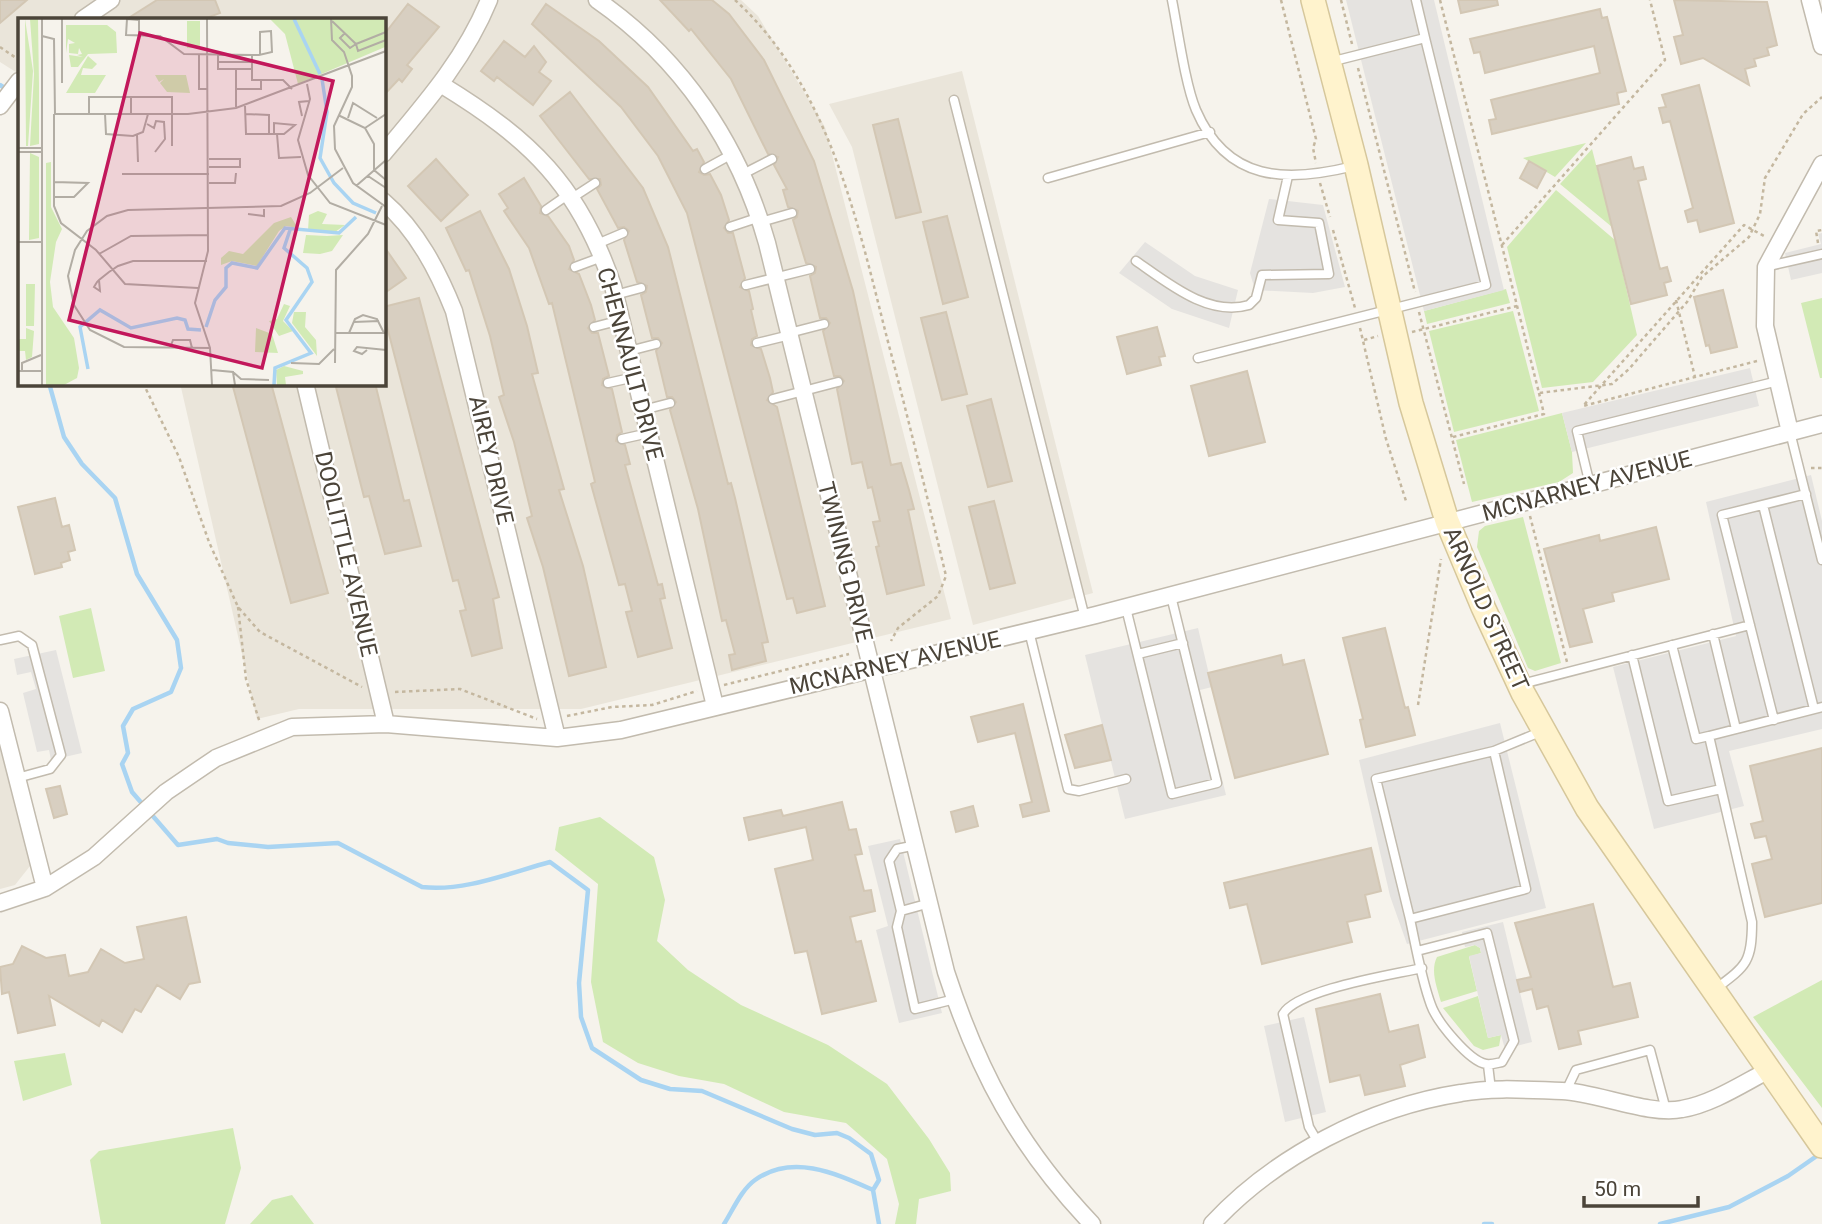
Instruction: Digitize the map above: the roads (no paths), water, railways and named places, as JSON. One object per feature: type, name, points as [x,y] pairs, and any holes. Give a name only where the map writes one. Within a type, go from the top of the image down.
[{"type":"main road","name":"ARNOLD STREET","points":[[1313,0],[1356,165],[1394,334],[1448,523],[1519,685],[1587,808],[1822,1146]]},
{"type":"street","points":[[84,18],[111,0]]},
{"type":"street","points":[[385,152],[442,85],[460,57],[489,0]]},
{"type":"street","name":"TWINING DRIVE","points":[[597,0],[644,36],[679,75],[710,113],[743,174],[761,220],[930,904],[968,1040],[998,1099],[1061,1192],[1091,1224]]},
{"type":"street","points":[[1810,0],[1822,46]]},
{"type":"street","points":[[0,106],[17,83]]},
{"type":"street","name":"CHENNAULT DRIVE","points":[[442,85],[493,116],[558,177],[600,250],[615,295],[715,706]]},
{"type":"street","points":[[1790,432],[1765,326],[1766,267],[1822,164]]},
{"type":"street","name":"AIREY DRIVE","points":[[385,203],[397,213],[427,254],[454,311],[557,738]]},
{"type":"street","name":"DOOLITTLE AVENUE","points":[[305,385],[386,724]]},
{"type":"street","name":"MCNARNEY AVENUE","points":[[0,903],[45,888],[94,857],[166,792],[216,758],[292,727],[386,724],[557,738],[621,730],[1126,608],[1822,424]]},
{"type":"street","points":[[0,711],[45,888]]},
{"type":"street","points":[[1212,1224],[1250,1189],[1291,1159],[1351,1127],[1418,1103],[1461,1093],[1491,1090],[1566,1091],[1666,1110],[1681,1110],[1769,1070]]},
{"type":"lane","points":[[1172,0],[1196,109],[1221,150],[1239,164],[1288,176],[1318,175],[1356,165]]},
{"type":"lane","points":[[1198,358],[1486,285],[1416,0]]},
{"type":"lane","points":[[1330,62],[1425,38]]},
{"type":"lane","points":[[954,100],[1085,618]]},
{"type":"lane","points":[[1048,178],[1210,132]]},
{"type":"lane","points":[[705,169],[734,153]]},
{"type":"lane","points":[[743,174],[772,159]]},
{"type":"lane","points":[[1136,261],[1182,293],[1224,308],[1249,305],[1256,298],[1262,275],[1329,274],[1319,223],[1278,220],[1288,176]]},
{"type":"lane","points":[[546,210],[595,183]]},
{"type":"lane","points":[[730,227],[792,213]]},
{"type":"lane","points":[[575,267],[623,233]]},
{"type":"lane","points":[[1766,267],[1820,250]]},
{"type":"lane","points":[[746,285],[810,269]]},
{"type":"lane","points":[[615,295],[641,288]]},
{"type":"lane","points":[[594,327],[621,320]]},
{"type":"lane","points":[[757,343],[824,324]]},
{"type":"lane","points":[[629,351],[656,344]]},
{"type":"lane","points":[[608,383],[635,377]]},
{"type":"lane","points":[[1590,486],[1577,431],[1778,380]]},
{"type":"lane","points":[[773,399],[838,382]]},
{"type":"lane","points":[[643,410],[670,403]]},
{"type":"lane","points":[[1790,432],[1822,560]]},
{"type":"lane","points":[[622,439],[649,433]]},
{"type":"lane","points":[[1774,719],[1722,515],[1806,494]]},
{"type":"lane","points":[[1672,645],[1696,739],[1818,708],[1763,505]]},
{"type":"lane","points":[[1126,608],[1172,794],[1217,783],[1171,596]]},
{"type":"lane","points":[[1519,685],[1750,625]]},
{"type":"lane","points":[[1029,631],[1068,789],[1079,791],[1126,779]]},
{"type":"lane","points":[[1713,634],[1736,729]]},
{"type":"lane","points":[[0,640],[19,636],[32,645],[61,755],[59,762],[50,769],[17,778]]},
{"type":"lane","points":[[1138,654],[1183,643]]},
{"type":"lane","points":[[1632,654],[1668,802],[1721,789]]},
{"type":"lane","points":[[1417,951],[1487,933],[1514,1041],[1502,1062],[1488,1065],[1473,1059],[1432,1008],[1417,951],[1376,779],[1494,751],[1543,731]]},
{"type":"lane","points":[[1709,736],[1752,922],[1752,949],[1745,968],[1714,990]]},
{"type":"lane","points":[[1410,919],[1526,889],[1494,751]]},
{"type":"lane","points":[[916,845],[897,849],[889,861],[901,911],[897,927],[915,1009],[955,999]]},
{"type":"lane","points":[[901,911],[930,904]]},
{"type":"lane","points":[[1319,1144],[1309,1127],[1283,1014],[1289,1005],[1317,994],[1422,968]]},
{"type":"lane","points":[[1566,1091],[1576,1070],[1650,1051],[1666,1110]]},
{"type":"lane","points":[[1488,1065],[1491,1090]]},
{"type":"waterway","points":[[0,85],[18,96]]},
{"type":"waterway","points":[[50,385],[64,437],[82,464],[115,498],[137,574],[177,640],[181,668],[171,692],[133,709],[123,726],[128,753],[122,764],[132,792],[178,845],[217,839],[228,843],[268,847],[338,843],[422,887],[438,888],[470,884],[550,862],[588,890],[579,983],[581,1017],[592,1048],[641,1080],[670,1089],[702,1091],[792,1129],[815,1135],[837,1133],[849,1138],[871,1154],[879,1180],[873,1190]]},
{"type":"waterway","points":[[1660,1224],[1729,1207],[1788,1176],[1821,1153]]},
{"type":"waterway","points":[[724,1224],[750,1184],[770,1172],[784,1168],[815,1169],[873,1190]]},
{"type":"waterway","points":[[873,1190],[879,1224]]},
{"type":"waterway","points":[[1484,1224],[1492,1224]]}]
